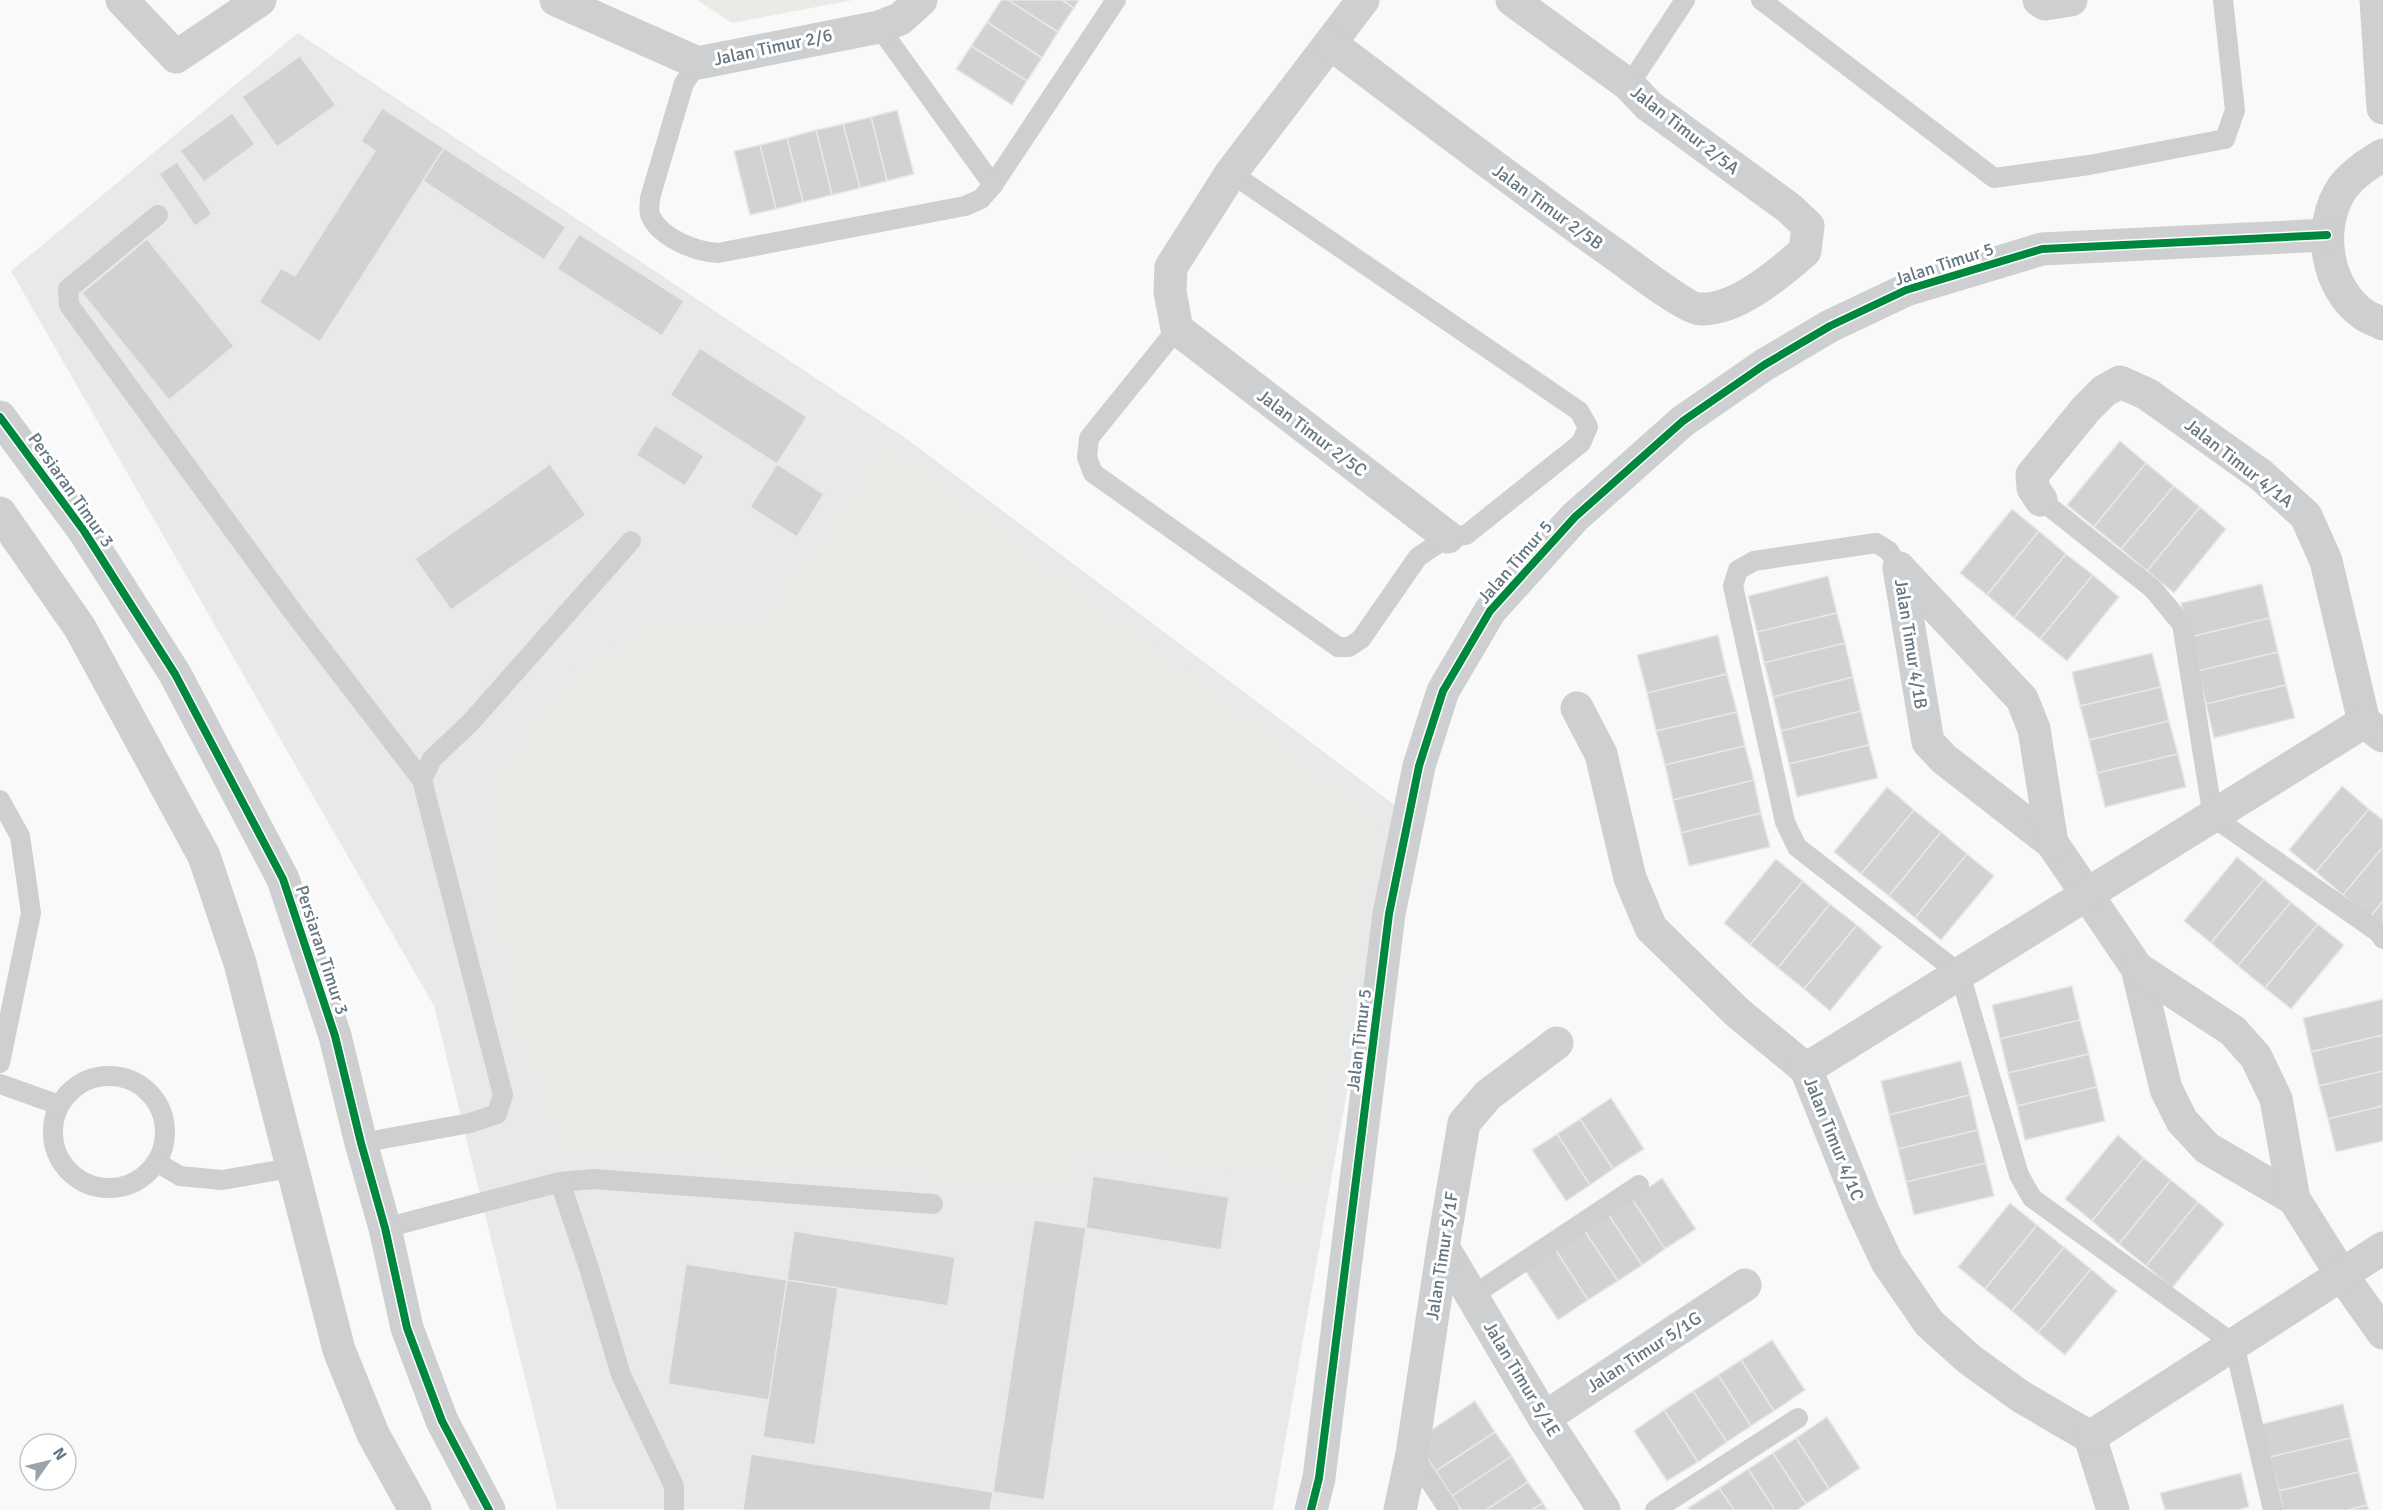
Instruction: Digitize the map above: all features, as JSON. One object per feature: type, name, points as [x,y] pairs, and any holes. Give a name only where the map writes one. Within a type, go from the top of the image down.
[{"type":"street","points":[[122,0],[176,57],[260,0]]},
{"type":"street","name":"Jalan Timur 2/6","points":[[556,0],[698,63],[879,27],[900,19],[921,0]]},
{"type":"street","points":[[1177,329],[1170,292],[1171,267],[1231,173],[1363,0]]},
{"type":"street","name":"Jalan Timur 2/5A","points":[[1512,0],[1629,85],[1649,106],[1788,208],[1808,226],[1805,251],[1779,274]]},
{"type":"street","points":[[2039,0],[2045,4],[2071,0]]},
{"type":"street","points":[[2376,0],[2383,109],[2372,162],[2343,187],[2332,210],[2327,235],[2330,266],[2344,293],[2365,315],[2383,324]]},
{"type":"street","name":"Jalan Timur 2/5B","points":[[1331,44],[1509,179],[1664,290],[1699,310],[1728,305],[1779,274]]},
{"type":"street","name":"Jalan Timur 5","points":[[1311,1510],[1318,1478],[1389,914],[1419,766],[1443,692],[1490,611],[1575,517],[1683,421],[1764,365],[1811,337],[1906,290],[2042,249],[2327,235]]},
{"type":"street","name":"Jalan Timur 2/5C","points":[[1177,329],[1448,537]]},
{"type":"street","name":"Jalan Timur 4/1A","points":[[2041,500],[2033,488],[2032,475],[2086,409],[2104,391],[2120,382],[2147,394],[2251,468],[2306,516],[2326,561],[2374,729]]},
{"type":"street","name":"Persiaran Timur 3","points":[[1,421],[84,531],[175,674],[283,879],[335,1036],[361,1143],[385,1228],[407,1328],[442,1421],[489,1510]]},
{"type":"street","points":[[0,513],[80,628],[204,856],[240,963],[339,1350],[373,1434],[415,1510]]},
{"type":"street","points":[[0,542],[34,562]]},
{"type":"street","name":"Jalan Timur 4/1B","points":[[1899,568],[2022,699],[2034,729],[2052,843]]},
{"type":"street","name":"Jalan Timur 4/1B","points":[[1899,568],[1928,742],[1944,759],[2052,843],[2138,968],[2233,1030],[2256,1057],[2276,1099],[2294,1199],[2341,1274],[2383,1333]]},
{"type":"street","name":"Jalan Timur 4/1C","points":[[1577,708],[1601,754],[1630,878],[1651,928],[1738,1013],[1806,1070],[1863,1211],[1887,1262],[1929,1323],[1969,1359],[2020,1396],[2090,1437]]},
{"type":"street","points":[[1806,1070],[2213,818],[2374,729]]},
{"type":"street","name":"Jalan Timur 4/1B","points":[[2138,968],[2166,1089],[2182,1121],[2207,1148],[2294,1199]]},
{"type":"street","name":"Jalan Timur 5/1F","points":[[1400,1510],[1412,1454],[1464,1123],[1488,1095],[1557,1043]]},
{"type":"street","name":"Jalan Timur 5/1E","points":[[1443,1247],[1544,1418],[1604,1510]]},
{"type":"street","points":[[2113,1510],[2090,1437],[2383,1248]]},
{"type":"street","name":"Jalan Timur 5/1G","points":[[1544,1418],[1745,1286]]},
{"type":"lane","points":[[698,63],[684,83],[650,198],[650,215],[657,227],[690,248],[718,253],[965,206],[981,199],[993,185],[1116,0]]},
{"type":"lane","points":[[1629,85],[1685,0]]},
{"type":"lane","points":[[1761,0],[1994,178],[2089,165],[2225,139],[2235,110],[2223,0]]},
{"type":"lane","points":[[879,27],[993,185]]},
{"type":"lane","points":[[1177,329],[1089,438],[1088,457],[1093,473],[1338,647],[1349,647],[1361,639],[1418,557],[1448,537],[1466,535],[1581,442],[1588,427],[1579,411],[1231,173]]},
{"type":"lane","points":[[158,215],[69,289],[69,305],[293,612],[422,780],[503,1095],[497,1114],[470,1123],[361,1143]]},
{"type":"lane","points":[[2041,500],[2153,589],[2182,624],[2213,818],[2378,932],[2383,939]]},
{"type":"lane","points":[[422,780],[432,759],[471,722],[631,541]]},
{"type":"lane","points":[[1899,568],[1889,551],[1876,543],[1754,561],[1738,570],[1733,585],[1785,822],[1797,847],[1960,974],[2019,1175],[2032,1198],[2234,1344],[2273,1510]]},
{"type":"lane","points":[[0,800],[20,836],[32,913],[0,1063]]},
{"type":"lane","points":[[116,1075],[138,1083],[155,1098],[165,1119],[166,1141],[158,1163],[145,1177],[128,1186],[108,1189],[89,1185],[73,1176],[60,1161],[53,1143],[53,1123],[59,1105],[73,1087],[93,1077],[116,1075]]},
{"type":"lane","points":[[0,1084],[59,1105]]},
{"type":"lane","points":[[158,1163],[180,1176],[222,1180],[291,1168]]},
{"type":"lane","points":[[385,1228],[560,1182],[593,1179],[933,1204]]},
{"type":"lane","points":[[560,1182],[621,1375],[674,1486],[674,1510]]},
{"type":"lane","points":[[1472,1296],[1639,1185]]},
{"type":"lane","points":[[1655,1510],[1798,1418]]},
{"type":"lane","points":[[1412,1454],[1449,1510]]},
{"type":"shaded area","points":[[697,0],[853,0],[732,23]]},
{"type":"shaded area","points":[[298,33],[907,439],[1397,807],[1273,1510],[557,1509],[434,1006],[11,271]]},
{"type":"shaded area","points":[[887,445],[1377,819],[1317,1180],[1072,1148],[1068,1186],[561,1149],[514,1020],[492,878],[500,772],[574,673],[652,625],[740,626],[767,616]]},
{"type":"building","points":[[1001,0],[1008,0],[1058,32],[1042,58],[987,22]]},
{"type":"building","points":[[1008,0],[1062,0],[1074,8],[1058,32]]},
{"type":"building","points":[[1062,0],[1079,0],[1074,8]]},
{"type":"building","points":[[987,22],[1042,58],[1027,81],[971,46]]},
{"type":"building","points":[[971,46],[1027,81],[1012,105],[956,69]]},
{"type":"building","points":[[300,56],[336,105],[277,147],[242,97]]},
{"type":"building","points":[[382,108],[444,148],[320,342],[259,302],[281,268],[295,276],[375,151],[361,141]]},
{"type":"building","points":[[897,110],[914,174],[887,181],[871,117]]},
{"type":"building","points":[[232,113],[255,144],[204,182],[180,151]]},
{"type":"building","points":[[871,117],[887,181],[860,188],[843,124]]},
{"type":"building","points":[[843,124],[860,188],[832,195],[816,130]]},
{"type":"building","points":[[816,130],[832,195],[803,202],[787,138]]},
{"type":"building","points":[[787,138],[803,202],[776,209],[760,145]]},
{"type":"building","points":[[760,145],[776,209],[750,215],[734,151]]},
{"type":"building","points":[[444,148],[566,227],[544,260],[423,181]]},
{"type":"building","points":[[177,162],[212,214],[195,226],[159,174]]},
{"type":"building","points":[[579,234],[684,301],[662,336],[557,269]]},
{"type":"building","points":[[147,239],[234,346],[169,400],[82,293]]},
{"type":"building","points":[[700,348],[807,417],[777,464],[670,395]]},
{"type":"building","points":[[655,425],[704,456],[685,486],[636,455]]},
{"type":"building","points":[[2120,441],[2146,463],[2094,527],[2067,505]]},
{"type":"building","points":[[2146,463],[2174,486],[2121,549],[2094,527]]},
{"type":"building","points":[[550,464],[586,515],[451,610],[415,559]]},
{"type":"building","points":[[777,464],[824,494],[797,537],[750,507]]},
{"type":"building","points":[[2174,486],[2200,507],[2147,571],[2121,549]]},
{"type":"building","points":[[2200,507],[2226,529],[2174,593],[2147,571]]},
{"type":"building","points":[[2012,509],[2039,531],[1987,595],[1960,573]]},
{"type":"building","points":[[2039,531],[2066,554],[2014,618],[1987,595]]},
{"type":"building","points":[[2066,554],[2093,575],[2040,639],[2014,618]]},
{"type":"building","points":[[2093,575],[2119,597],[2067,661],[2040,639]]},
{"type":"building","points":[[1828,576],[1837,613],[1757,632],[1748,596]]},
{"type":"building","points":[[2262,584],[2270,618],[2190,637],[2181,603]]},
{"type":"building","points":[[1837,613],[1845,643],[1764,663],[1757,632]]},
{"type":"building","points":[[2270,618],[2278,652],[2198,671],[2190,637]]},
{"type":"building","points":[[1718,635],[1727,674],[1647,693],[1637,655]]},
{"type":"building","points":[[1845,643],[1853,677],[1773,697],[1764,663]]},
{"type":"building","points":[[2278,652],[2286,685],[2206,704],[2198,671]]},
{"type":"building","points":[[2152,653],[2161,687],[2080,706],[2072,672]]},
{"type":"building","points":[[1727,674],[1737,712],[1656,731],[1647,693]]},
{"type":"building","points":[[1853,677],[1861,711],[1781,731],[1773,697]]},
{"type":"building","points":[[2286,685],[2295,718],[2214,738],[2206,704]]},
{"type":"building","points":[[2161,687],[2169,721],[2089,740],[2080,706]]},
{"type":"building","points":[[1861,711],[1869,745],[1789,764],[1781,731]]},
{"type":"building","points":[[1737,712],[1745,746],[1665,765],[1656,731]]},
{"type":"building","points":[[2169,721],[2178,754],[2097,773],[2089,740]]},
{"type":"building","points":[[1869,745],[1878,778],[1797,797],[1789,764]]},
{"type":"building","points":[[1745,746],[1754,780],[1673,800],[1665,765]]},
{"type":"building","points":[[2178,754],[2186,787],[2105,807],[2097,773]]},
{"type":"building","points":[[1754,780],[1761,813],[1681,833],[1673,800]]},
{"type":"building","points":[[2342,786],[2369,809],[2316,872],[2289,850]]},
{"type":"building","points":[[1887,787],[1914,810],[1861,874],[1834,852]]},
{"type":"building","points":[[2369,809],[2383,820],[2383,847],[2343,895],[2316,872]]},
{"type":"building","points":[[1914,810],[1941,832],[1889,896],[1861,874]]},
{"type":"building","points":[[1761,813],[1770,847],[1689,866],[1681,833]]},
{"type":"building","points":[[1941,832],[1967,854],[1915,918],[1889,896]]},
{"type":"building","points":[[2383,847],[2383,901],[2370,917],[2343,895]]},
{"type":"building","points":[[1967,854],[1994,876],[1941,940],[1915,918]]},
{"type":"building","points":[[2237,857],[2264,879],[2211,943],[2184,921]]},
{"type":"building","points":[[1776,859],[1803,881],[1750,945],[1724,923]]},
{"type":"building","points":[[2264,879],[2291,902],[2238,966],[2211,943]]},
{"type":"building","points":[[1803,881],[1830,904],[1778,968],[1750,945]]},
{"type":"building","points":[[2383,901],[2383,927],[2370,917]]},
{"type":"building","points":[[2291,902],[2318,924],[2265,988],[2238,966]]},
{"type":"building","points":[[1830,904],[1857,925],[1804,989],[1778,968]]},
{"type":"building","points":[[2318,924],[2344,945],[2291,1009],[2265,988]]},
{"type":"building","points":[[1857,925],[1882,947],[1830,1011],[1804,989]]},
{"type":"building","points":[[2072,986],[2080,1020],[2000,1039],[1992,1005]]},
{"type":"building","points":[[2383,999],[2383,1035],[2311,1052],[2303,1018]]},
{"type":"building","points":[[2080,1020],[2089,1054],[2008,1073],[2000,1039]]},
{"type":"building","points":[[2383,1035],[2383,1071],[2319,1086],[2311,1052]]},
{"type":"building","points":[[2089,1054],[2097,1087],[2017,1106],[2008,1073]]},
{"type":"building","points":[[1961,1061],[1970,1095],[1889,1115],[1881,1081]]},
{"type":"building","points":[[2383,1071],[2383,1106],[2328,1119],[2319,1086]]},
{"type":"building","points":[[2097,1087],[2105,1121],[2025,1140],[2017,1106]]},
{"type":"building","points":[[1970,1095],[1978,1130],[1898,1149],[1889,1115]]},
{"type":"building","points":[[1611,1098],[1644,1149],[1613,1169],[1580,1119]]},
{"type":"building","points":[[2383,1106],[2383,1141],[2336,1152],[2328,1119]]},
{"type":"building","points":[[1580,1119],[1613,1169],[1590,1185],[1557,1134]]},
{"type":"building","points":[[1978,1130],[1986,1163],[1906,1182],[1898,1149]]},
{"type":"building","points":[[1557,1134],[1590,1185],[1566,1201],[1532,1150]]},
{"type":"building","points":[[2118,1135],[2144,1158],[2092,1221],[2065,1199]]},
{"type":"building","points":[[2144,1158],[2171,1180],[2119,1244],[2092,1221]]},
{"type":"building","points":[[1986,1163],[1994,1196],[1914,1215],[1906,1182]]},
{"type":"building","points":[[1093,1176],[1229,1197],[1221,1250],[1086,1228]]},
{"type":"building","points":[[1662,1178],[1696,1229],[1665,1249],[1632,1199]]},
{"type":"building","points":[[2171,1180],[2198,1202],[2146,1266],[2119,1244]]},
{"type":"building","points":[[1632,1199],[1665,1249],[1642,1265],[1608,1214]]},
{"type":"building","points":[[2198,1202],[2224,1224],[2172,1288],[2146,1266]]},
{"type":"building","points":[[2010,1203],[2037,1225],[1985,1289],[1958,1267]]},
{"type":"building","points":[[1608,1214],[1642,1265],[1618,1281],[1584,1230]]},
{"type":"building","points":[[1034,1220],[1086,1228],[1044,1500],[993,1492]]},
{"type":"building","points":[[2037,1225],[2064,1247],[2012,1311],[1985,1289]]},
{"type":"building","points":[[1584,1230],[1618,1281],[1588,1300],[1555,1249]]},
{"type":"building","points":[[794,1231],[955,1257],[948,1306],[787,1280]]},
{"type":"building","points":[[2064,1247],[2091,1269],[2038,1333],[2012,1311]]},
{"type":"building","points":[[1555,1249],[1588,1300],[1558,1320],[1524,1269]]},
{"type":"building","points":[[686,1264],[787,1280],[769,1400],[668,1384]]},
{"type":"building","points":[[2091,1269],[2117,1291],[2065,1355],[2038,1333]]},
{"type":"building","points":[[787,1280],[838,1288],[815,1445],[763,1437]]},
{"type":"building","points":[[1772,1340],[1805,1390],[1774,1411],[1741,1360]]},
{"type":"building","points":[[1741,1360],[1774,1411],[1751,1426],[1718,1375]]},
{"type":"building","points":[[1718,1375],[1751,1426],[1727,1442],[1693,1391]]},
{"type":"building","points":[[1693,1391],[1727,1442],[1698,1462],[1664,1410]]},
{"type":"building","points":[[1475,1401],[1495,1432],[1436,1471],[1415,1441]]},
{"type":"building","points":[[2343,1404],[2351,1438],[2270,1457],[2262,1424]]},
{"type":"building","points":[[1664,1410],[1698,1462],[1667,1481],[1634,1431]]},
{"type":"building","points":[[1827,1417],[1860,1468],[1829,1489],[1796,1438]]},
{"type":"building","points":[[1495,1432],[1512,1456],[1452,1496],[1436,1471]]},
{"type":"building","points":[[1796,1438],[1829,1489],[1806,1504],[1773,1453]]},
{"type":"building","points":[[2351,1438],[2359,1472],[2279,1491],[2270,1457]]},
{"type":"building","points":[[1773,1453],[1806,1504],[1797,1510],[1775,1510],[1748,1469]]},
{"type":"building","points":[[751,1454],[993,1492],[990,1510],[743,1510]]},
{"type":"building","points":[[1512,1456],[1528,1482],[1486,1510],[1461,1510],[1452,1496]]},
{"type":"building","points":[[1748,1469],[1775,1510],[1734,1510],[1719,1488]]},
{"type":"building","points":[[2359,1472],[2367,1505],[2348,1510],[2283,1510],[2279,1491]]},
{"type":"building","points":[[2241,1473],[2249,1507],[2237,1510],[2165,1510],[2160,1493]]},
{"type":"building","points":[[1528,1482],[1543,1503],[1532,1510],[1486,1510]]},
{"type":"building","points":[[1719,1488],[1734,1510],[1690,1510],[1688,1508]]},
{"type":"building","points":[[1543,1503],[1547,1510],[1532,1510]]},
{"type":"building","points":[[2367,1505],[2369,1510],[2348,1510]]},
{"type":"cycle path","points":[[1311,1510],[1319,1478],[1389,914],[1419,766],[1443,691],[1490,611],[1575,517],[1683,421],[1764,365],[1830,326],[1906,290],[2042,249],[2327,235]]},
{"type":"cycle path","points":[[0,417],[84,531],[175,674],[283,879],[335,1036],[361,1143],[385,1228],[407,1328],[442,1421],[489,1510]]}]
